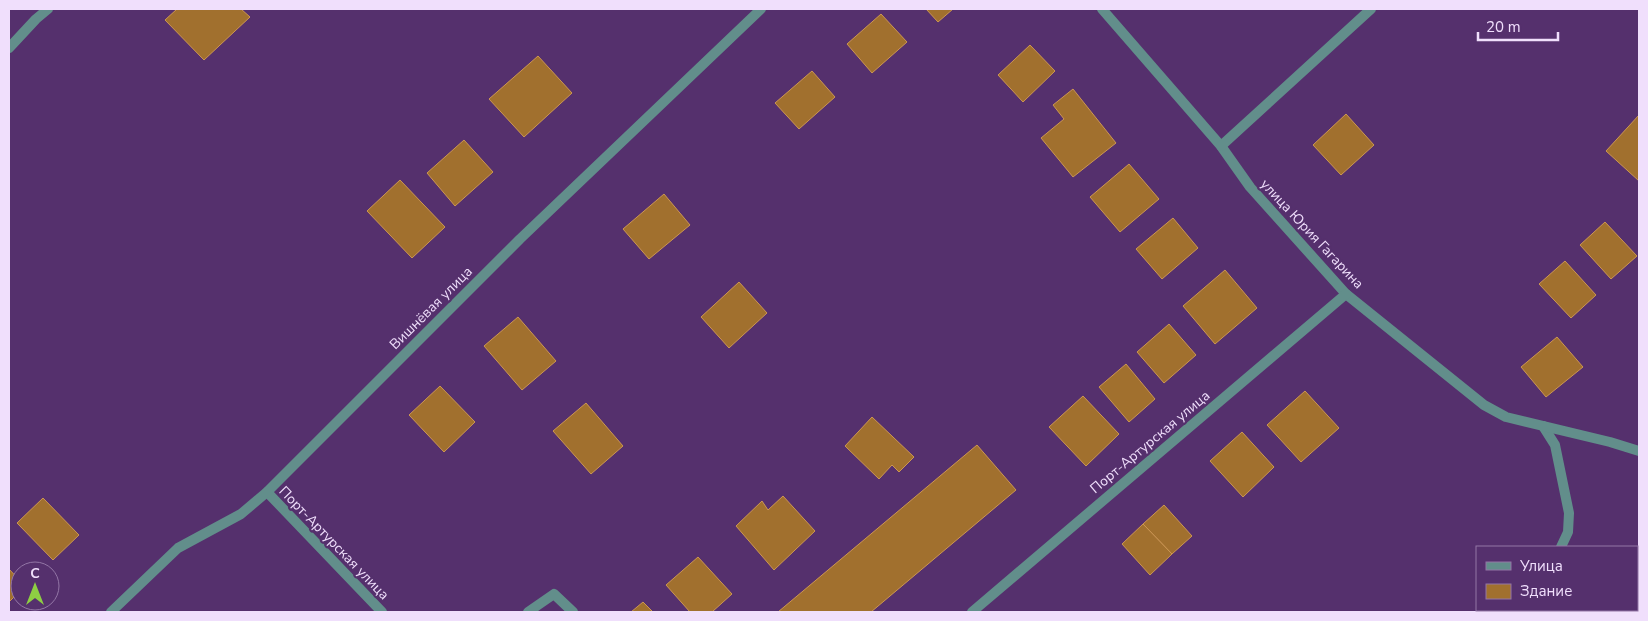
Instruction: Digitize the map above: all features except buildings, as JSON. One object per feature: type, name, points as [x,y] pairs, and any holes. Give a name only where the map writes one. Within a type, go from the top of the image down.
[{"type":"street","points":[[9,48],[48,9]]},
{"type":"street","name":"Вишнёвая улица","points":[[111,612],[178,548],[241,514],[267,492],[520,239],[761,9]]},
{"type":"street","name":"улица Юрия Гагарина","points":[[1102,9],[1221,146],[1250,187],[1346,294],[1484,405],[1506,417],[1610,442],[1639,451]]},
{"type":"street","points":[[1221,146],[1371,9]]},
{"type":"street","name":"Порт-Артурская улица","points":[[972,612],[1346,294]]},
{"type":"street","points":[[1543,426],[1555,445],[1569,513],[1568,532],[1561,546]]},
{"type":"street","name":"Порт-Артурская улица","points":[[267,492],[382,612]]},
{"type":"street","points":[[528,612],[554,594],[573,612]]}]
